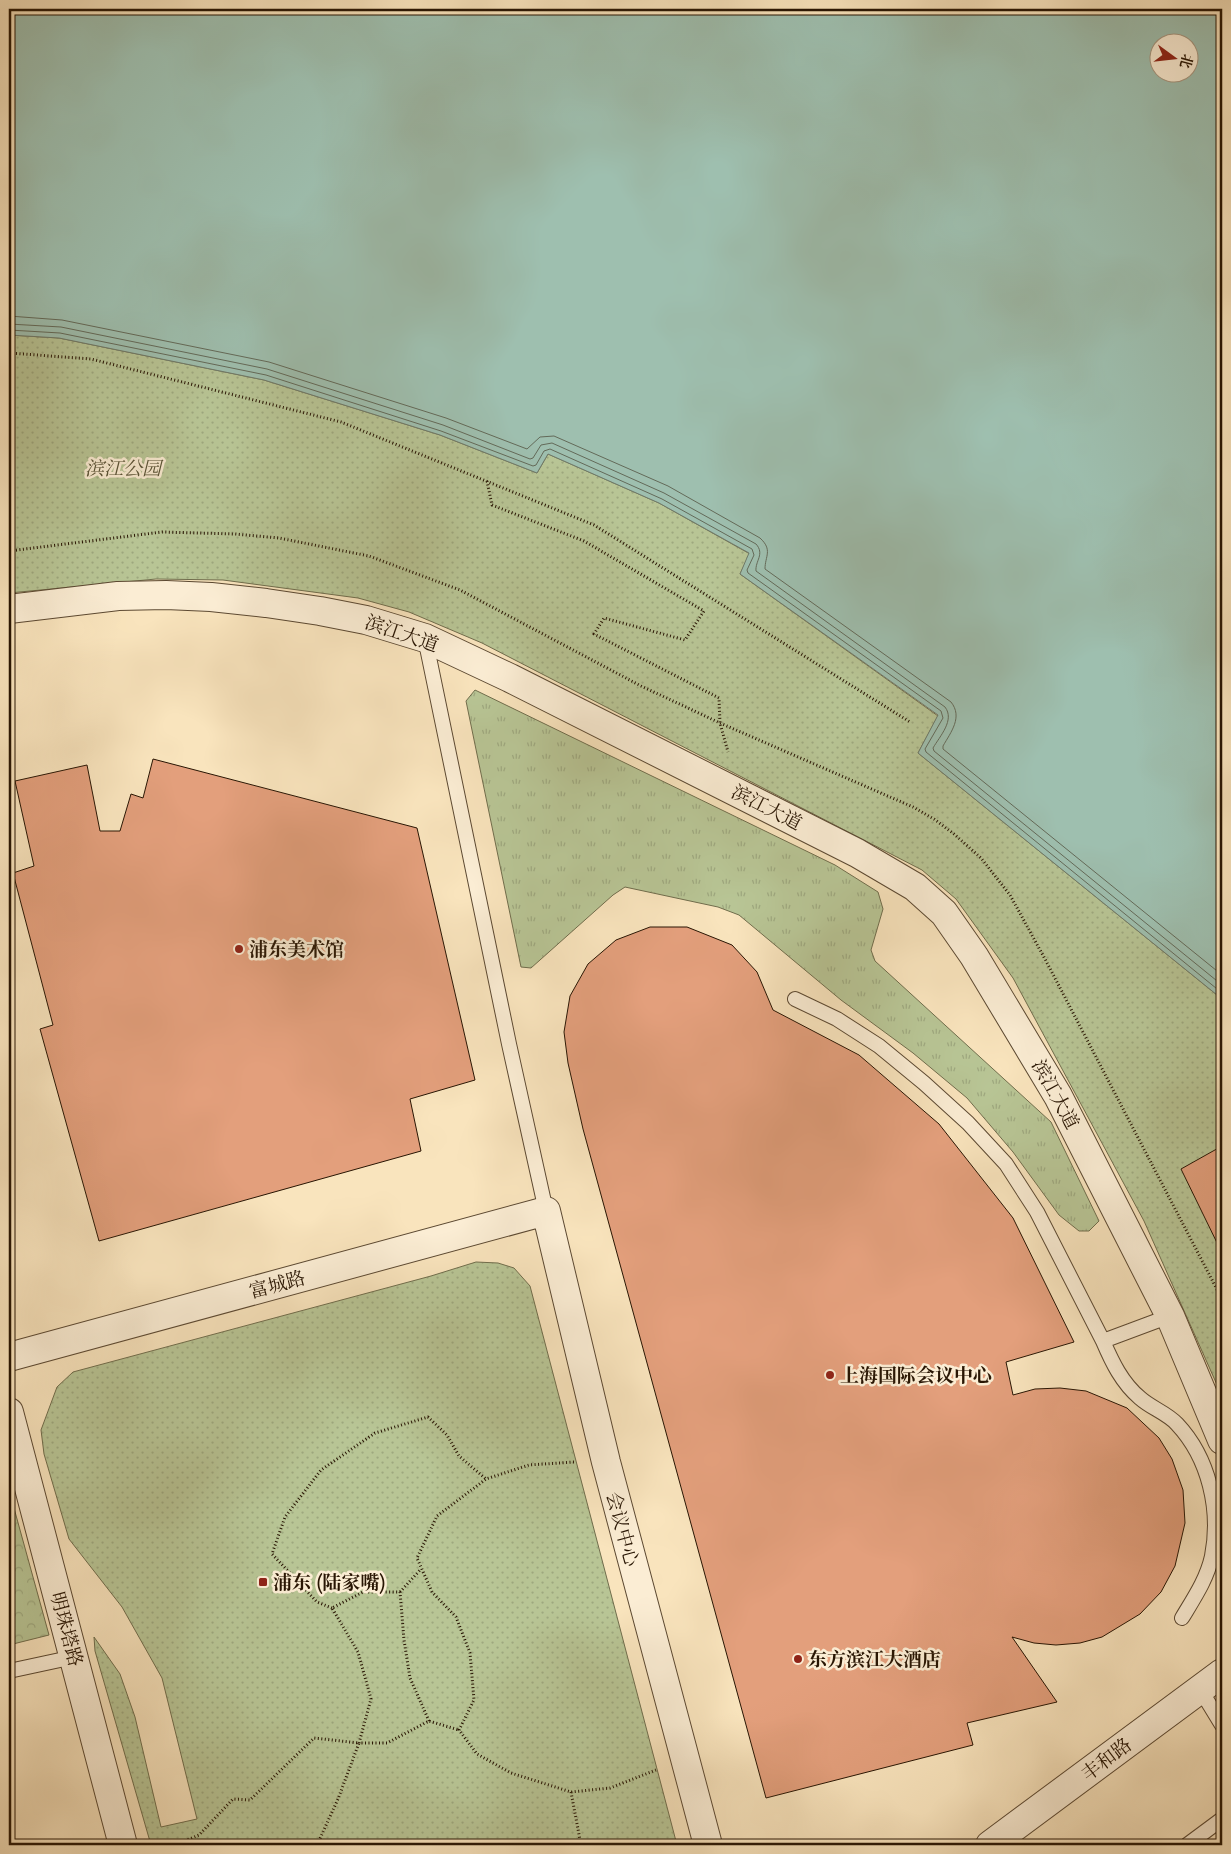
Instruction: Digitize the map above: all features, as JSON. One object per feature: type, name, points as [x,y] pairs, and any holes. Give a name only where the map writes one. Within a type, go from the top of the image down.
[{"type":"street","name":"滨江大道","points":[[9,609],[118,596],[166,595],[211,597],[275,604],[348,616],[425,638],[510,678],[740,793],[857,853],[916,887],[944,913],[974,956],[1058,1096],[1170,1316],[1222,1440]]},
{"type":"street","name":"富城路","points":[[9,1357],[546,1211]]},
{"type":"street","name":"会议中心","points":[[546,1211],[606,1462],[708,1845]]},
{"type":"street","name":"明珠塔路","points":[[9,1412],[123,1845]]},
{"type":"street","name":"丰和路","points":[[990,1845],[1222,1673]]},
{"type":"lane","points":[[425,638],[509,1044],[546,1211]]},
{"type":"lane","points":[[795,999],[837,1020],[878,1046],[924,1083],[968,1123],[1006,1164],[1037,1212],[1114,1366],[1127,1385],[1141,1399],[1176,1423],[1192,1442],[1204,1466],[1212,1493],[1215,1525],[1212,1556],[1200,1590],[1182,1618]]},
{"type":"lane","points":[[1103,1341],[1170,1316]]},
{"type":"lane","points":[[9,1672],[74,1657]]},
{"type":"lane","points":[[1200,1689],[1222,1725]]},
{"type":"lane","points":[[1186,1845],[1222,1819]]},
{"type":"path","points":[[9,354],[91,359],[341,422],[487,481],[594,525],[910,722]]},
{"type":"path","points":[[487,481],[492,505],[584,541],[704,611],[685,640],[604,618],[594,634],[719,698],[720,723],[740,793]]},
{"type":"path","points":[[317,1845],[338,1799],[359,1743],[370,1699],[358,1652],[332,1608],[317,1602],[272,1554],[285,1517],[321,1470],[375,1433],[428,1417],[448,1435],[459,1456],[486,1479]]},
{"type":"path","points":[[459,1730],[474,1700],[470,1653],[456,1617],[432,1592],[418,1558],[437,1516],[486,1479],[529,1465],[596,1460],[606,1462]]},
{"type":"path","points":[[421,1569],[400,1592],[404,1640],[410,1678],[429,1721]]},
{"type":"path","points":[[332,1608],[364,1592],[400,1592]]},
{"type":"path","points":[[175,1845],[199,1835],[233,1799],[250,1800],[314,1738],[359,1743],[387,1743],[429,1721],[459,1730],[477,1754],[511,1774],[571,1792],[610,1788],[684,1760]]},
{"type":"path","points":[[571,1792],[581,1845]]},
{"type":"green space","name":"滨江公园","points":[[9,335],[59,338],[264,380],[440,435],[537,473],[548,454],[659,503],[750,554],[740,574],[938,716],[918,753],[1222,999],[1222,1396],[1144,1221],[1013,978],[956,899],[922,870],[482,643],[409,612],[358,598],[223,580],[156,579],[9,593]]},
{"type":"green space","points":[[475,690],[835,865],[878,892],[883,909],[871,950],[875,961],[1051,1122],[1099,1221],[1089,1231],[1079,1231],[1059,1215],[1013,1152],[967,1098],[913,1053],[841,1000],[739,915],[718,907],[625,887],[613,895],[531,968],[521,967],[466,701]]},
{"type":"green space","points":[[476,1262],[498,1263],[514,1268],[530,1286],[677,1845],[151,1845],[95,1651],[94,1637],[120,1674],[135,1717],[161,1827],[197,1819],[162,1678],[122,1607],[69,1539],[44,1454],[41,1430],[57,1387],[73,1372],[431,1276]]},
{"type":"green space","points":[[9,1490],[49,1635],[9,1645]]},
{"type":"water","points":[[9,9],[1222,9],[1222,999],[918,753],[938,715],[740,574],[749,553],[659,503],[548,454],[537,473],[440,435],[264,380],[59,338],[9,335]]},
{"type":"building","name":"浦东美术馆","points":[[153,759],[417,828],[475,1080],[410,1099],[421,1151],[99,1241],[40,1029],[53,1025],[13,873],[34,866],[15,781],[87,765],[100,831],[120,831],[131,794],[143,798]]},
{"type":"building","name":"上海国际会议中心","points":[[650,927],[687,927],[732,945],[757,972],[773,1010],[859,1055],[939,1124],[1013,1218],[1074,1342],[1006,1362],[1013,1395],[1035,1389],[1060,1388],[1086,1391],[1127,1408],[1159,1438],[1172,1459],[1183,1490],[1185,1523],[1175,1566],[1161,1592],[1140,1614],[1102,1637],[1080,1643],[1056,1645],[1034,1643],[1012,1637],[1057,1702],[967,1723],[973,1745],[766,1798],[583,1129],[568,1063],[564,1032],[570,996],[588,964],[616,940]]},
{"type":"building","points":[[1222,1146],[1222,1253],[1181,1169]]},
{"type":"place","name":"浦东美术馆","points":[[239,949]]},
{"type":"place","name":"上海国际会议中心","points":[[830,1375]]},
{"type":"place","name":"浦东 (陆家嘴)","points":[[263,1582]]},
{"type":"place","name":"东方滨江大酒店","points":[[798,1659]]}]
